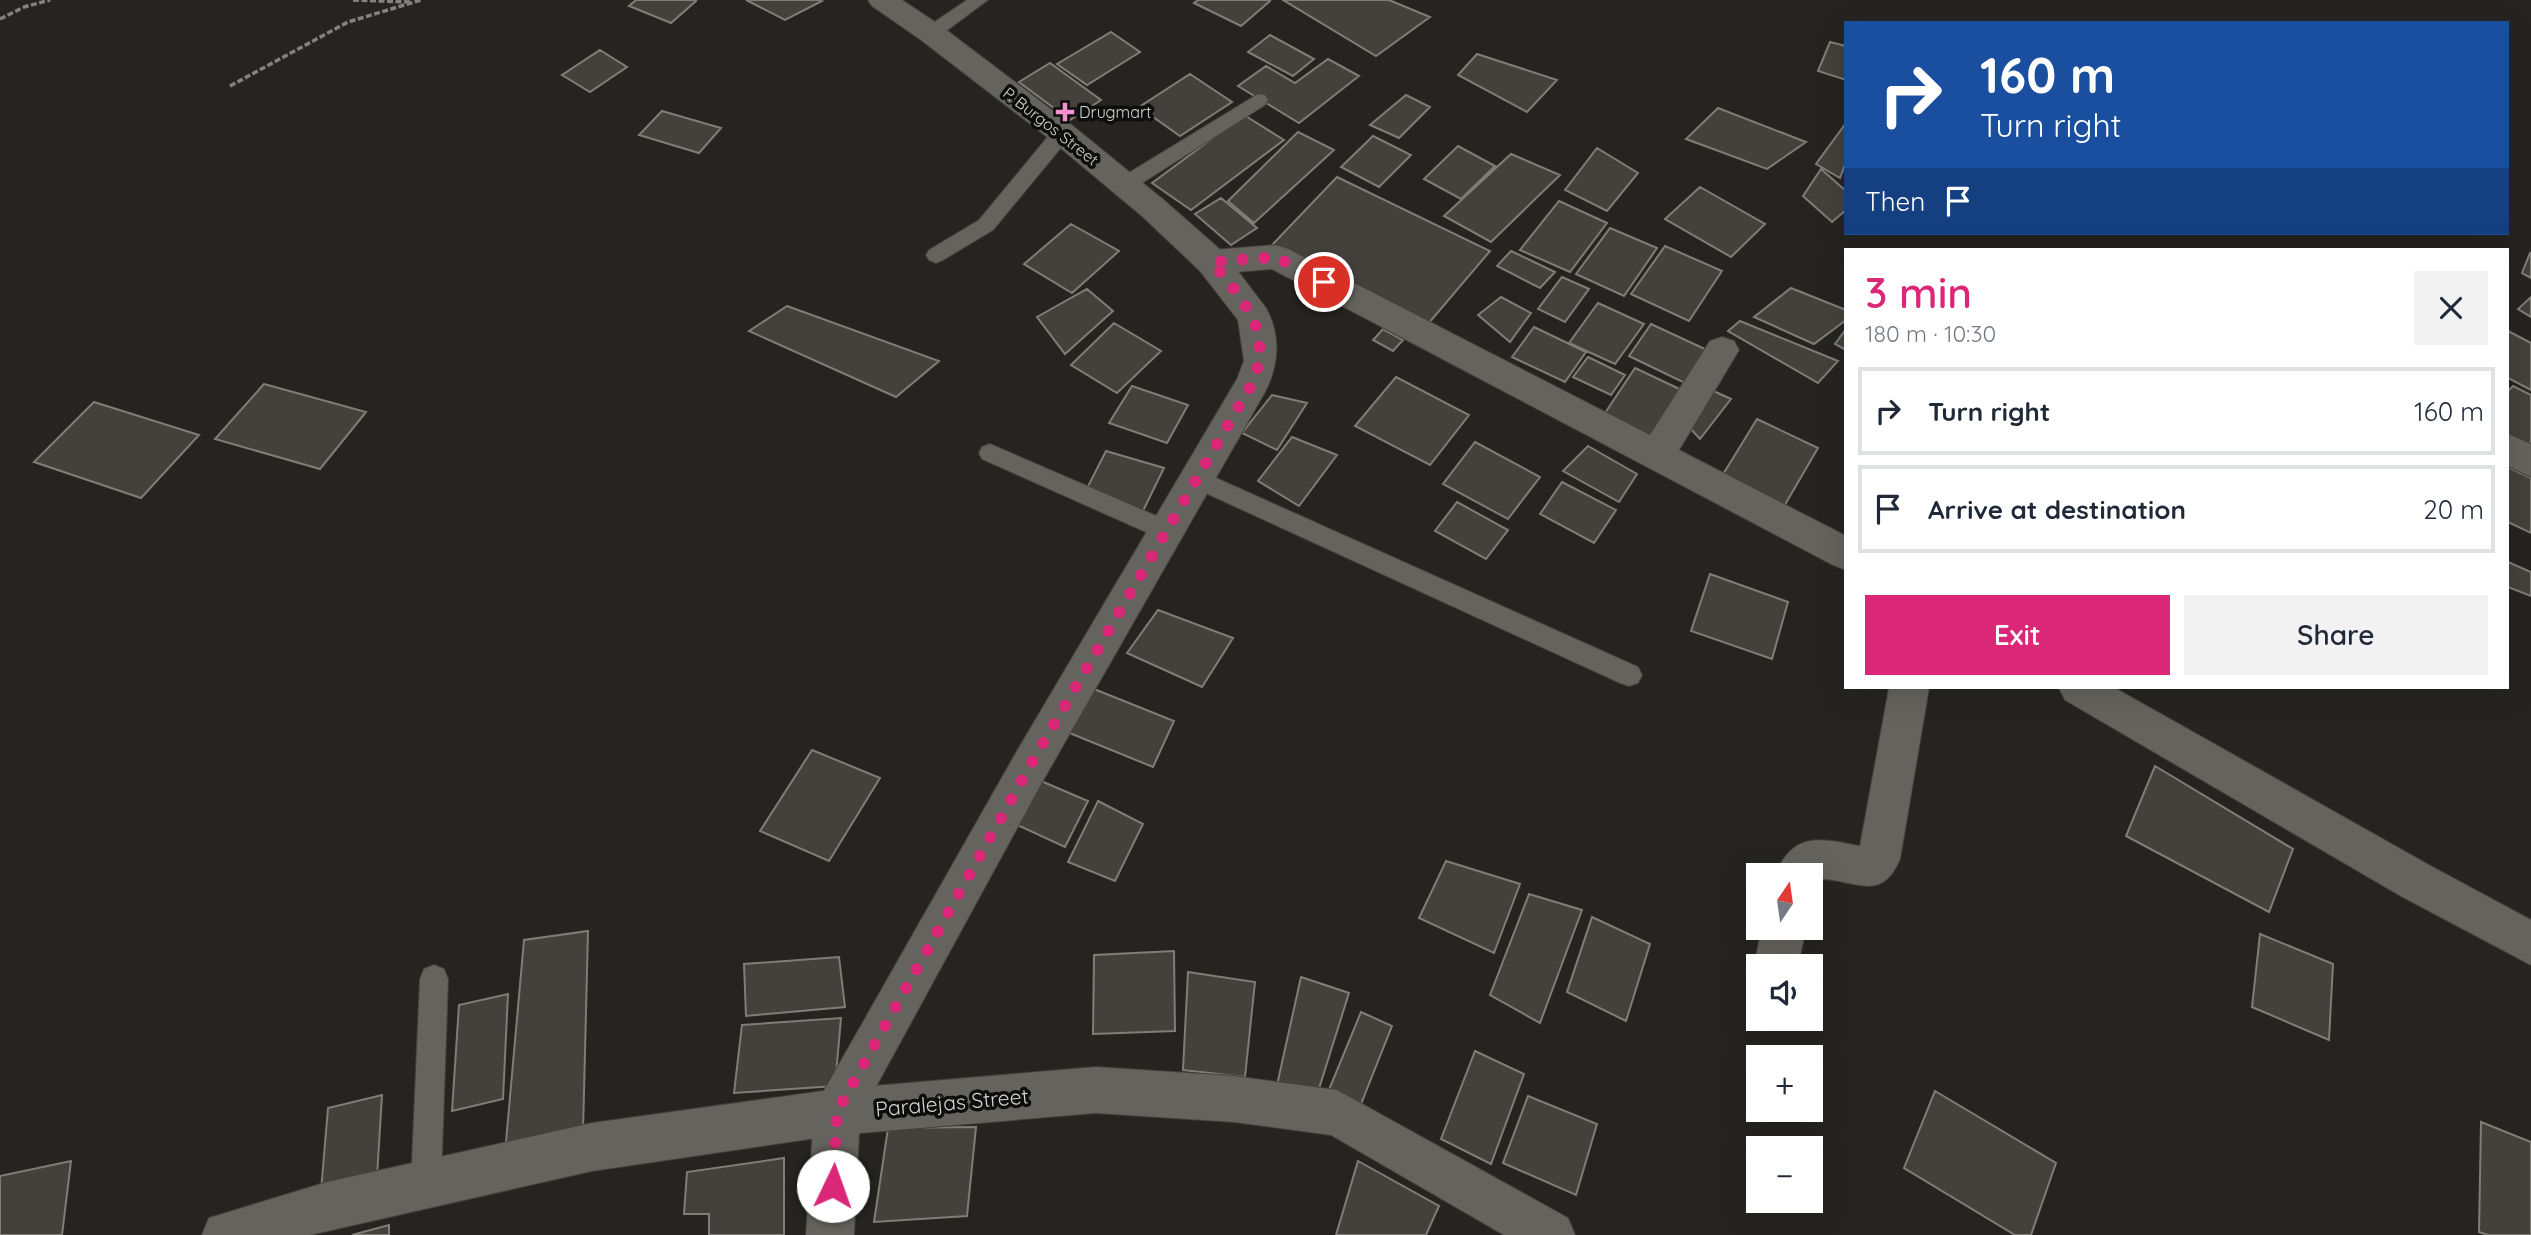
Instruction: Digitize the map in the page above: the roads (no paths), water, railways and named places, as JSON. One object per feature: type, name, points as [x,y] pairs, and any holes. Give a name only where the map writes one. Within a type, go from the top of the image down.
[{"type":"street","name":"P. Burgos Street","points":[[837,1112],[1165,530],[1253,382],[1261,361],[1254,317],[1212,262],[1062,133],[931,33],[882,0]]},
{"type":"street","points":[[1212,262],[1276,257],[1844,553]]},
{"type":"street","points":[[1657,454],[1722,350]]},
{"type":"street","points":[[2509,449],[2531,462]]},
{"type":"street","points":[[1805,863],[1814,859],[1834,859],[1866,867],[1874,865],[1879,859],[1909,689]]},
{"type":"street","points":[[2082,689],[2402,873],[2531,943]]},
{"type":"street","name":"Paralejas Street","points":[[226,1235],[327,1220],[426,1184],[592,1147],[837,1112],[1096,1090],[1234,1098],[1337,1113],[1551,1235]]},
{"type":"street","points":[[830,1235],[837,1112]]},
{"type":"lane","points":[[931,33],[979,0]]},
{"type":"lane","points":[[1124,185],[1258,100]]},
{"type":"lane","points":[[936,255],[986,225],[1062,133]]},
{"type":"lane","points":[[990,453],[1165,530]]},
{"type":"lane","points":[[1196,478],[1629,675]]},
{"type":"lane","points":[[426,1184],[434,979]]},
{"type":"place","name":"Drugmart","points":[[1065,112]]}]
